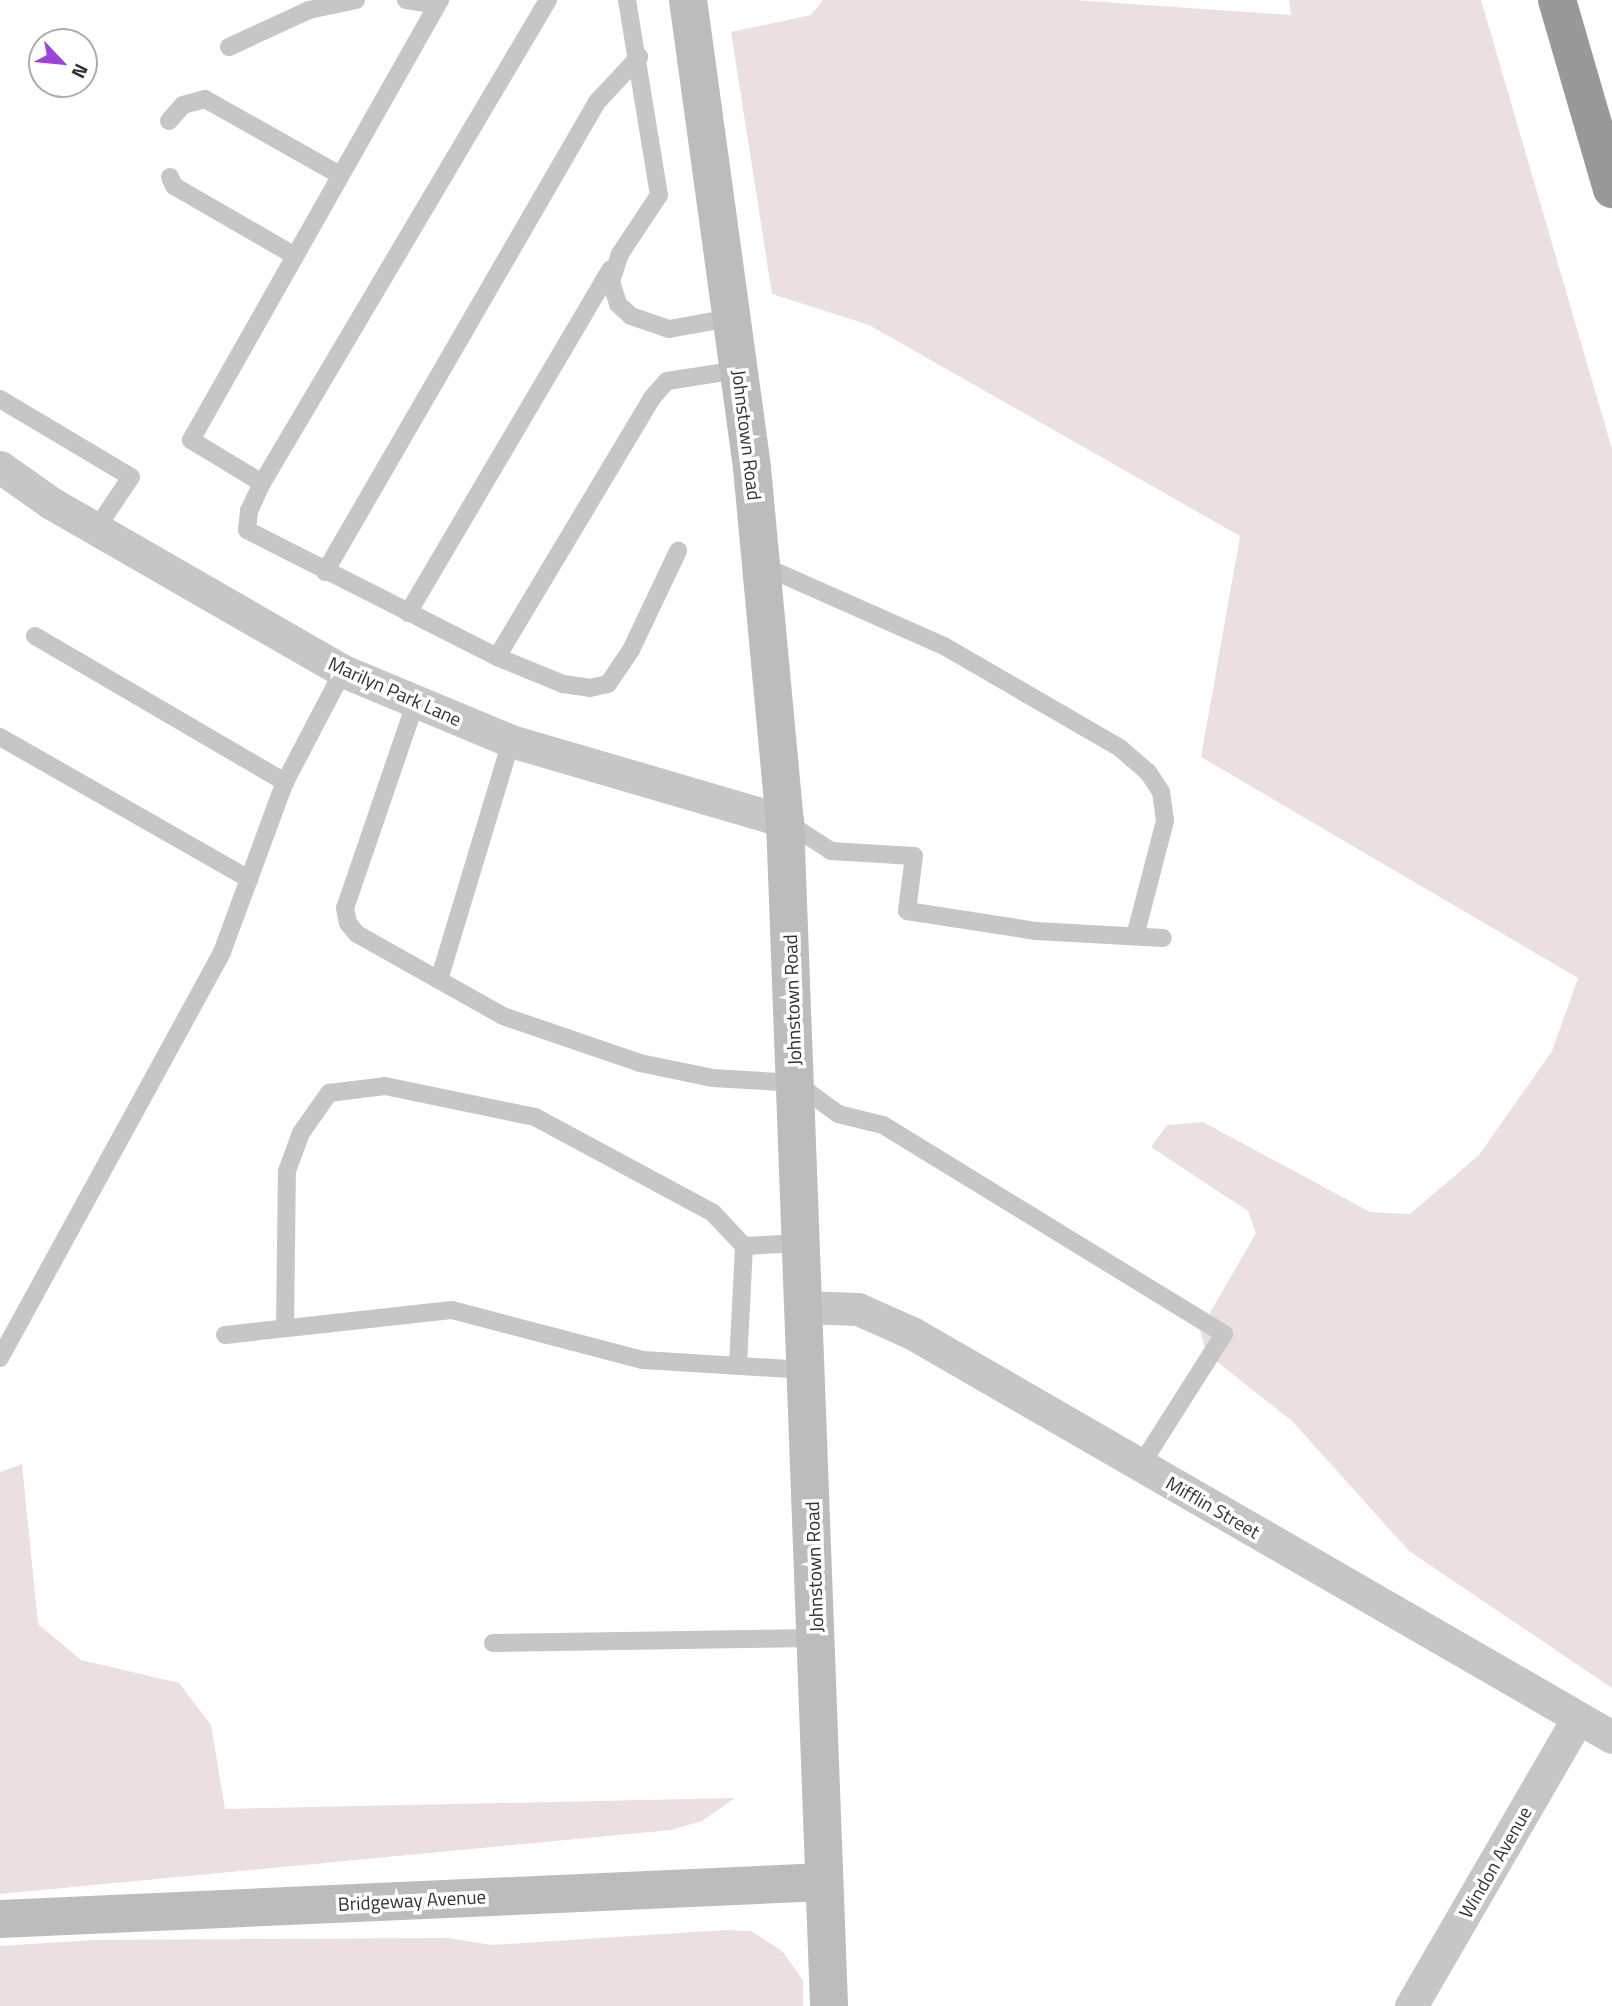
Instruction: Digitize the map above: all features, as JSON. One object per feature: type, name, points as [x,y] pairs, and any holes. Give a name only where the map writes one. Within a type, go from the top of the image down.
[{"type":"highway","points":[[1557,0],[1612,189]]},
{"type":"main road","name":"Johnstown Road","points":[[688,0],[739,370],[785,821],[830,2006]]},
{"type":"main road","name":"Bridgeway Avenue","points":[[0,1919],[824,1882]]},
{"type":"street","name":"Marilyn Park Lane","points":[[0,467],[96,529],[343,671],[511,741],[785,821]]},
{"type":"street","name":"Mifflin Street","points":[[804,1307],[858,1309],[912,1333],[1612,1737]]},
{"type":"street","name":"Windon Avenue","points":[[1411,2006],[1578,1718]]},
{"type":"lane","points":[[229,47],[309,10],[356,0]]},
{"type":"lane","points":[[262,482],[191,440],[438,2],[406,0]]},
{"type":"lane","points":[[548,0],[262,482],[249,511],[247,530],[497,657],[563,684],[590,688],[608,684],[631,650],[678,551]]},
{"type":"lane","points":[[408,613],[620,254],[659,195],[639,57],[627,0]]},
{"type":"lane","points":[[326,572],[597,102],[639,57]]},
{"type":"lane","points":[[169,121],[183,105],[205,99],[340,175]]},
{"type":"lane","points":[[170,177],[174,186],[295,256]]},
{"type":"lane","points":[[620,254],[611,282],[618,304],[631,316],[669,329],[731,318]]},
{"type":"lane","points":[[497,657],[652,398],[667,381],[739,370]]},
{"type":"lane","points":[[0,399],[131,477],[96,529]]},
{"type":"lane","points":[[761,565],[944,646],[1120,748],[1148,772],[1161,792],[1165,821],[1135,936]]},
{"type":"lane","points":[[35,636],[285,782]]},
{"type":"lane","points":[[0,1358],[222,952],[285,782],[343,671]]},
{"type":"lane","points":[[416,701],[345,908],[348,923],[357,934],[503,1016],[640,1063],[713,1078],[796,1083],[838,1114],[883,1125],[1224,1334],[1141,1465]]},
{"type":"lane","points":[[0,737],[249,879]]},
{"type":"lane","points":[[439,980],[511,741]]},
{"type":"lane","points":[[785,821],[831,851],[914,856],[907,911],[1036,931],[1163,938]]},
{"type":"lane","points":[[285,1328],[287,1171],[301,1133],[329,1093],[385,1086],[536,1117],[713,1213],[744,1246],[738,1366]]},
{"type":"lane","points":[[744,1246],[802,1243]]},
{"type":"lane","points":[[225,1335],[452,1310],[643,1360],[807,1370]]},
{"type":"lane","points":[[492,1643],[816,1638]]},
{"type":"shaded area","points":[[823,0],[1074,0],[1291,15],[1289,0],[1481,0],[1612,449],[1612,1688],[1409,1551],[1293,1422],[1206,1353],[1200,1330],[1256,1233],[1248,1211],[1151,1147],[1167,1125],[1203,1122],[1370,1212],[1410,1214],[1479,1155],[1552,1051],[1578,978],[1201,757],[1240,536],[869,325],[772,294],[731,32],[811,15]]},
{"type":"shaded area","points":[[22,1464],[38,1624],[81,1660],[179,1683],[211,1725],[225,1809],[735,1798],[702,1821],[671,1830],[0,1894],[0,1472]]},
{"type":"shaded area","points":[[725,1930],[751,1931],[782,1951],[803,1980],[803,2006],[0,2006],[0,1946],[94,1940],[448,1938],[492,1945]]}]
